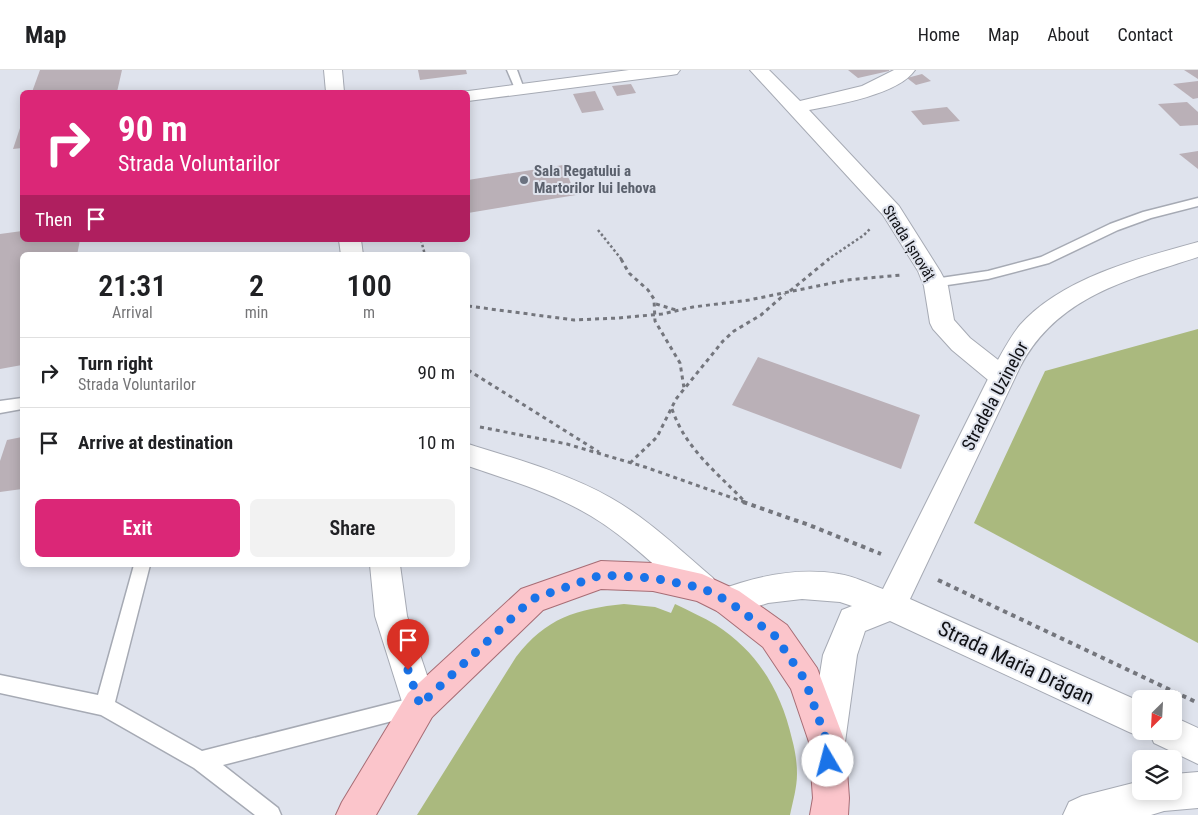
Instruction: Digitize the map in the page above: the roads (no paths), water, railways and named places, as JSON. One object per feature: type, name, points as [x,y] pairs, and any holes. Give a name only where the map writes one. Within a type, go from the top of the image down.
[{"type":"main road","points":[[355,815],[420,705],[532,599],[601,575],[653,578],[715,594],[775,636],[805,680],[827,742],[831,798],[829,815]]},
{"type":"street","points":[[333,70],[335,90]]},
{"type":"street","points":[[470,96],[671,70]]},
{"type":"street","name":"Strada Ișnovăț","points":[[759,70],[796,107],[891,211],[932,277],[942,323],[961,344],[1002,377]]},
{"type":"street","points":[[796,107],[857,93],[890,81],[906,70]]},
{"type":"street","name":"Stradela Uzinelor","points":[[891,606],[1002,377],[1018,347],[1031,329],[1065,301],[1100,282],[1198,249]]},
{"type":"street","points":[[470,456],[523,473],[588,500],[622,521],[715,594]]},
{"type":"street","points":[[385,567],[391,616],[420,705]]},
{"type":"street","name":"Strada Maria Drăgan","points":[[715,594],[802,585],[840,588],[891,606],[1132,716]]},
{"type":"street","points":[[827,742],[840,655],[853,621],[891,606]]},
{"type":"street","points":[[1182,738],[1198,746]]},
{"type":"street","points":[[1082,815],[1164,793],[1198,790]]},
{"type":"lane","points":[[512,70],[519,89]]},
{"type":"lane","points":[[932,277],[988,275],[1045,260],[1114,227],[1147,215],[1198,202]]},
{"type":"lane","points":[[0,407],[20,404]]},
{"type":"lane","points":[[104,706],[141,567]]},
{"type":"lane","points":[[0,684],[104,706],[201,761],[271,815]]},
{"type":"lane","points":[[201,761],[420,705]]},
{"type":"place","name":"Sala Regatului a Martorilor lui Iehova","points":[[524,180]]}]
